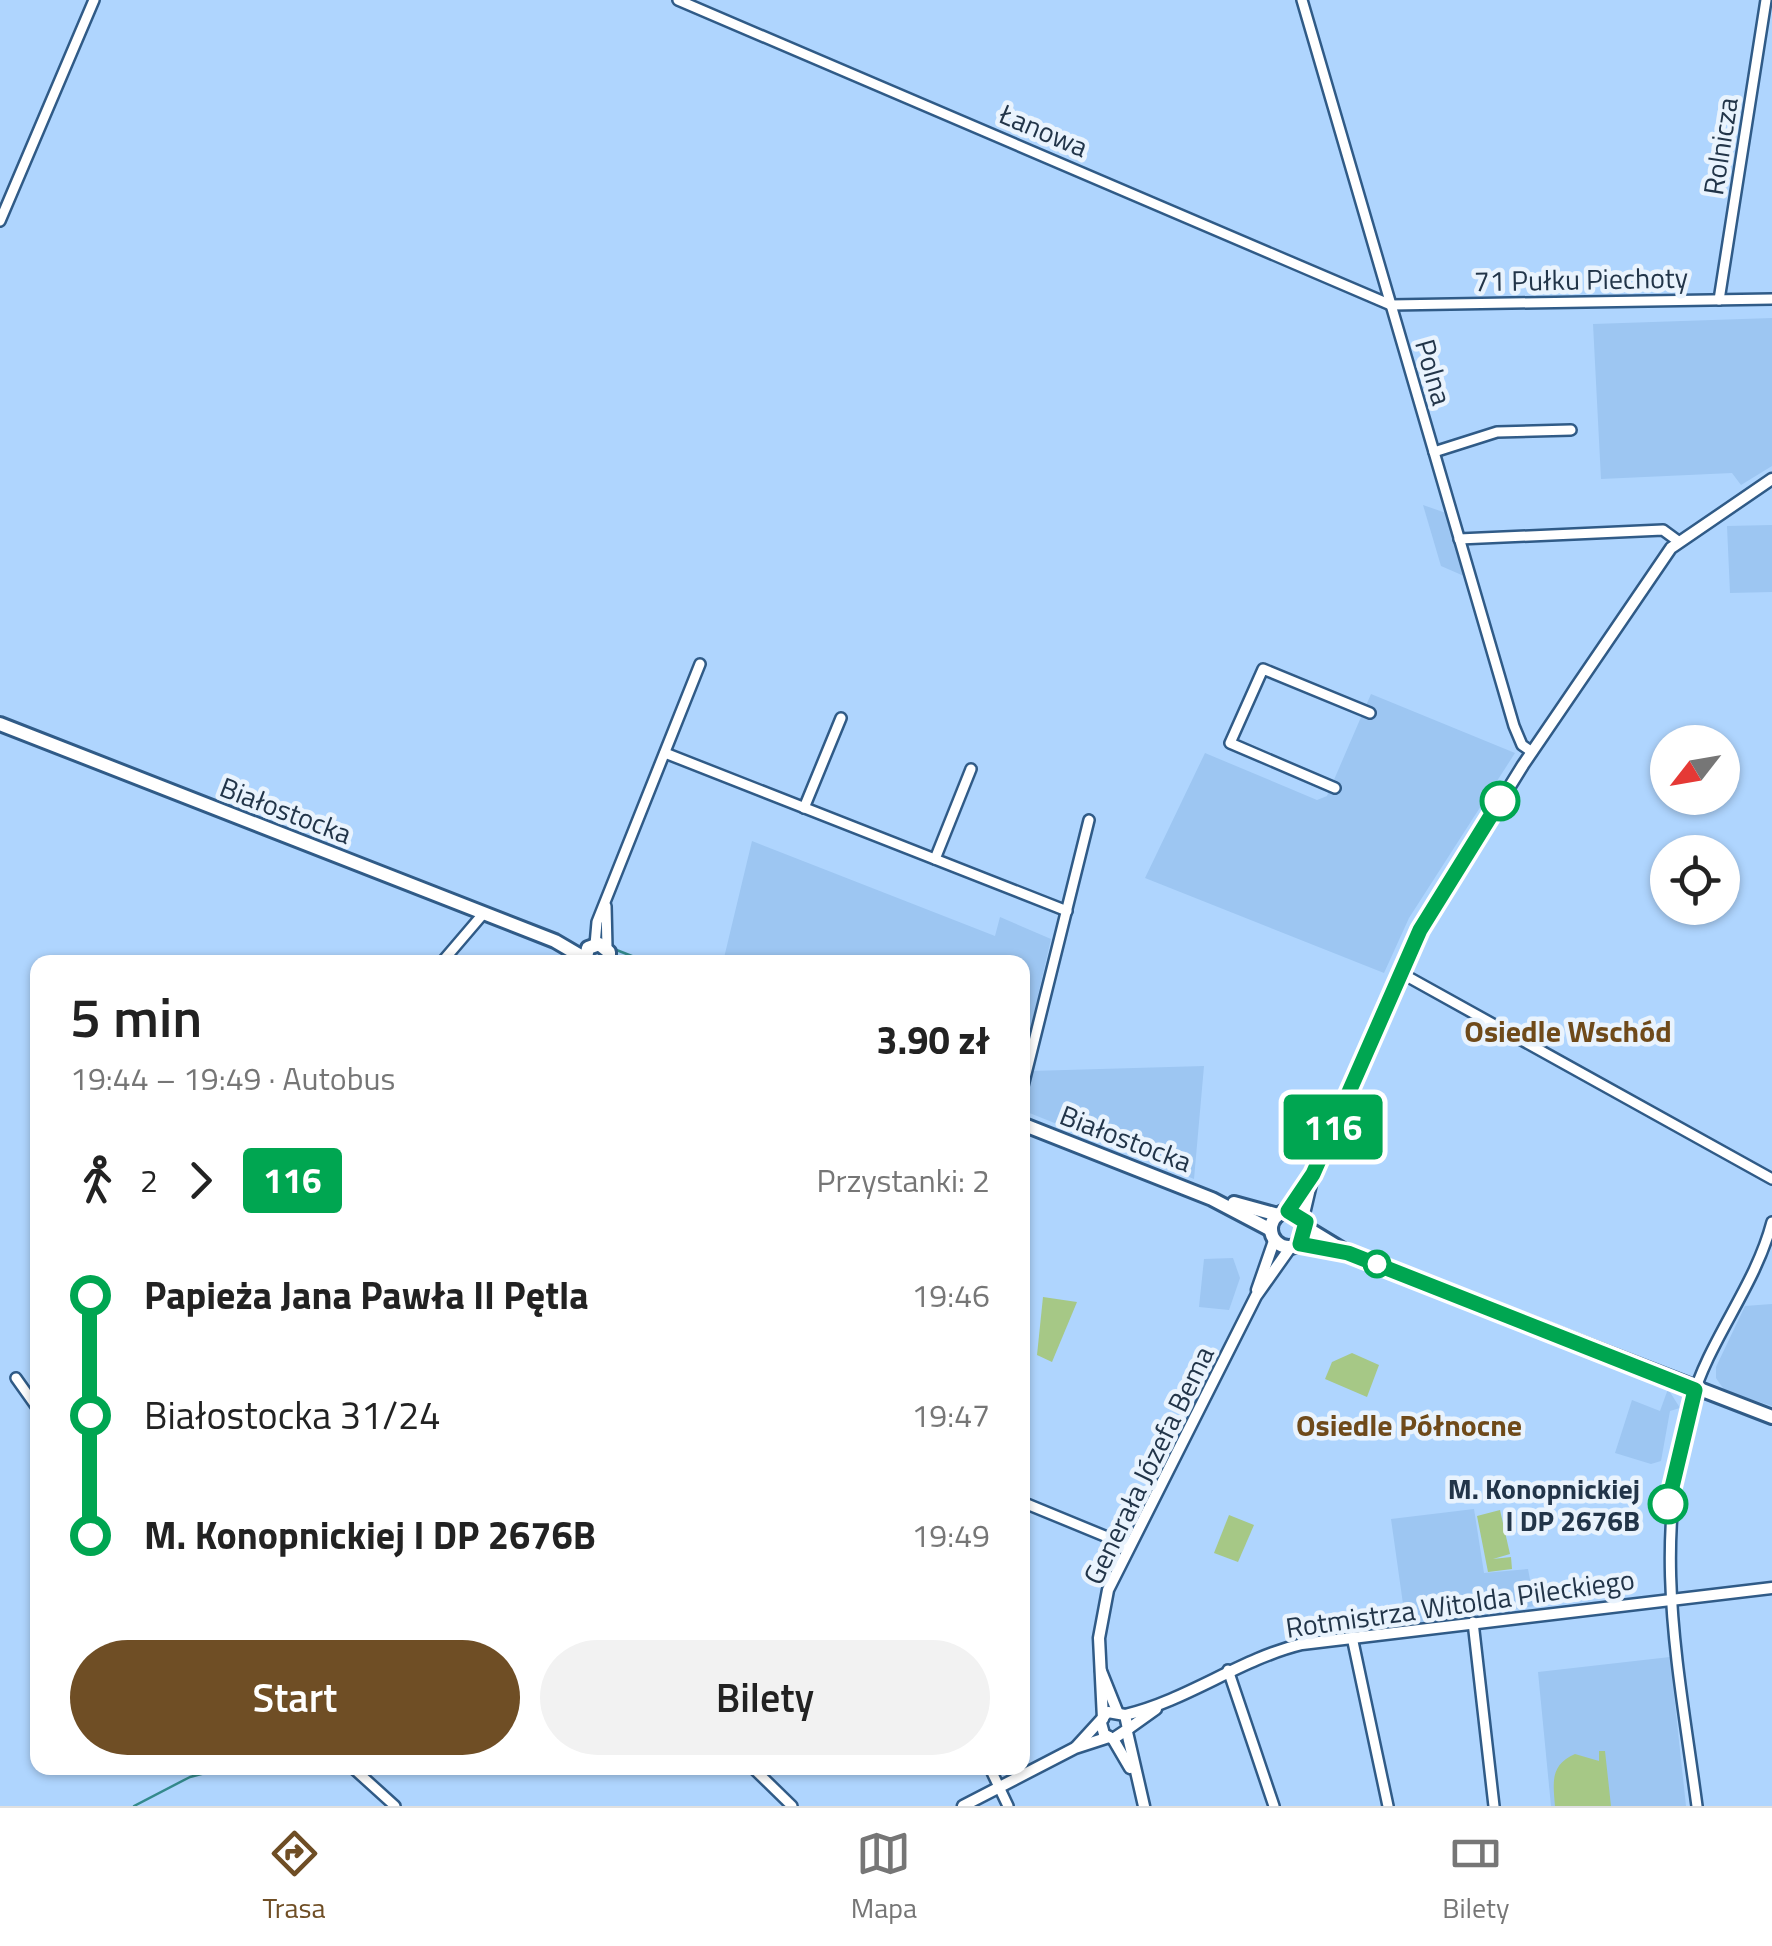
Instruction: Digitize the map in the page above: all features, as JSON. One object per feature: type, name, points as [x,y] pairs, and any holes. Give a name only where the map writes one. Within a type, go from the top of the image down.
[{"type":"main road","name":"Białostocka","points":[[0,724],[483,914],[600,955]]},
{"type":"main road","name":"Białostocka","points":[[1030,1127],[1212,1199],[1295,1246]]},
{"type":"main road","name":"Białostocka","points":[[1212,1199],[1283,1213],[1305,1223]]},
{"type":"main road","points":[[1272,1236],[1283,1213]]},
{"type":"main road","points":[[1348,1253],[1295,1246],[1305,1223],[1348,1253],[1772,1417]]},
{"type":"street","points":[[0,221],[94,0]]},
{"type":"street","name":"Łanowa","points":[[678,0],[1391,305]]},
{"type":"street","name":"Polna","points":[[1302,0],[1517,738],[1532,752]]},
{"type":"street","name":"Rolnicza","points":[[1719,300],[1766,0]]},
{"type":"street","name":"71 Pułku Piechoty","points":[[1391,305],[1772,299]]},
{"type":"street","points":[[1434,452],[1497,432],[1571,430]]},
{"type":"street","points":[[1283,1213],[1313,1174],[1432,910],[1652,571],[1678,541],[1772,480]]},
{"type":"street","points":[[1459,539],[1662,530],[1678,541]]},
{"type":"street","points":[[600,955],[606,901],[700,664]]},
{"type":"street","points":[[1335,788],[1230,743],[1262,669],[1370,713]]},
{"type":"street","points":[[804,808],[842,718]]},
{"type":"street","points":[[665,753],[1067,911]]},
{"type":"street","points":[[935,859],[971,769]]},
{"type":"street","points":[[1030,1058],[1090,820]]},
{"type":"street","points":[[448,955],[483,914]]},
{"type":"street","points":[[1401,973],[1772,1180]]},
{"type":"street","points":[[1305,1223],[1313,1174]]},
{"type":"street","points":[[1697,1806],[1670,1598],[1668,1504],[1695,1390],[1764,1254],[1772,1222]]},
{"type":"street","name":"Generała Józefa Bema","points":[[1256,1296],[1272,1236]]},
{"type":"street","name":"Generała Józefa Bema","points":[[1102,1721],[1102,1615],[1128,1546],[1256,1296],[1295,1246]]},
{"type":"street","points":[[16,1378],[30,1398]]},
{"type":"street","points":[[1030,1505],[1128,1546]]},
{"type":"street","name":"Rotmistrza Witolda Pileckiego","points":[[1111,1738],[1164,1702],[1264,1653],[1352,1637],[1772,1588]]},
{"type":"street","points":[[1473,1622],[1494,1806]]},
{"type":"street","points":[[1352,1637],[1388,1806]]},
{"type":"street","points":[[1101,1670],[1128,1730],[1133,1773],[1144,1806]]},
{"type":"street","points":[[1228,1670],[1274,1806]]},
{"type":"street","name":"Rotmistrza Witolda Pileckiego","points":[[1102,1721],[1164,1702]]},
{"type":"street","points":[[1075,1748],[1102,1721],[1133,1773]]},
{"type":"street","points":[[1030,1771],[1075,1748],[1111,1738]]},
{"type":"street","points":[[361,1775],[396,1806]]},
{"type":"street","points":[[761,1775],[792,1806]]},
{"type":"street","points":[[994,1775],[1008,1806]]},
{"type":"street","points":[[962,1806],[1022,1775]]},
{"type":"shaded area","points":[[1772,318],[1772,466],[1741,485],[1732,473],[1601,479],[1593,324]]},
{"type":"shaded area","points":[[1423,505],[1446,513],[1464,576],[1441,566]]},
{"type":"shaded area","points":[[1772,525],[1772,592],[1730,593],[1727,526]]},
{"type":"shaded area","points":[[1371,694],[1515,753],[1409,918],[1384,973],[1145,878],[1205,753],[1317,800],[1327,796]]},
{"type":"shaded area","points":[[752,841],[995,936],[1000,917],[1051,939],[1030,1030],[1030,955],[725,955]]},
{"type":"shaded area","points":[[1204,1066],[1194,1179],[1030,1113],[1031,1071]]},
{"type":"shaded area","points":[[1233,1258],[1240,1278],[1229,1310],[1199,1307],[1204,1259]]},
{"type":"shaded area","points":[[1772,1304],[1772,1406],[1725,1391],[1716,1378],[1716,1367],[1745,1306]]},
{"type":"shaded area","points":[[1668,1389],[1680,1408],[1670,1411],[1661,1461],[1651,1464],[1615,1453],[1632,1400],[1660,1411]]},
{"type":"shaded area","points":[[1474,1509],[1484,1573],[1528,1569],[1535,1606],[1406,1625],[1391,1519]]},
{"type":"shaded area","points":[[1670,1657],[1686,1806],[1551,1806],[1538,1672]]},
{"type":"green space","points":[[1043,1297],[1077,1302],[1052,1362],[1037,1355]]},
{"type":"green space","points":[[1352,1353],[1379,1365],[1367,1397],[1325,1379],[1332,1362]]},
{"type":"green space","points":[[1500,1510],[1510,1554],[1493,1559],[1511,1557],[1512,1569],[1488,1572],[1477,1516]]},
{"type":"green space","points":[[1229,1515],[1254,1525],[1238,1562],[1214,1553]]},
{"type":"green space","points":[[1599,1751],[1605,1751],[1611,1806],[1555,1806],[1554,1782],[1561,1763],[1575,1754],[1599,1761]]},
{"type":"waterway","points":[[614,949],[629,955]]},
{"type":"waterway","points":[[134,1806],[198,1775]]},
{"type":"bus line","name":"116","points":[[1500,801],[1420,930],[1313,1174],[1288,1211],[1306,1222],[1306,1234],[1300,1244],[1348,1253],[1695,1390],[1668,1504]]},
{"type":"place","name":"M. Konopnickiej I DP 2676B","points":[[1668,1504]]},
{"type":"district","name":"Osiedle Wschód","points":[[1568,1031]]},
{"type":"district","name":"Osiedle Północne","points":[[1409,1425]]}]
